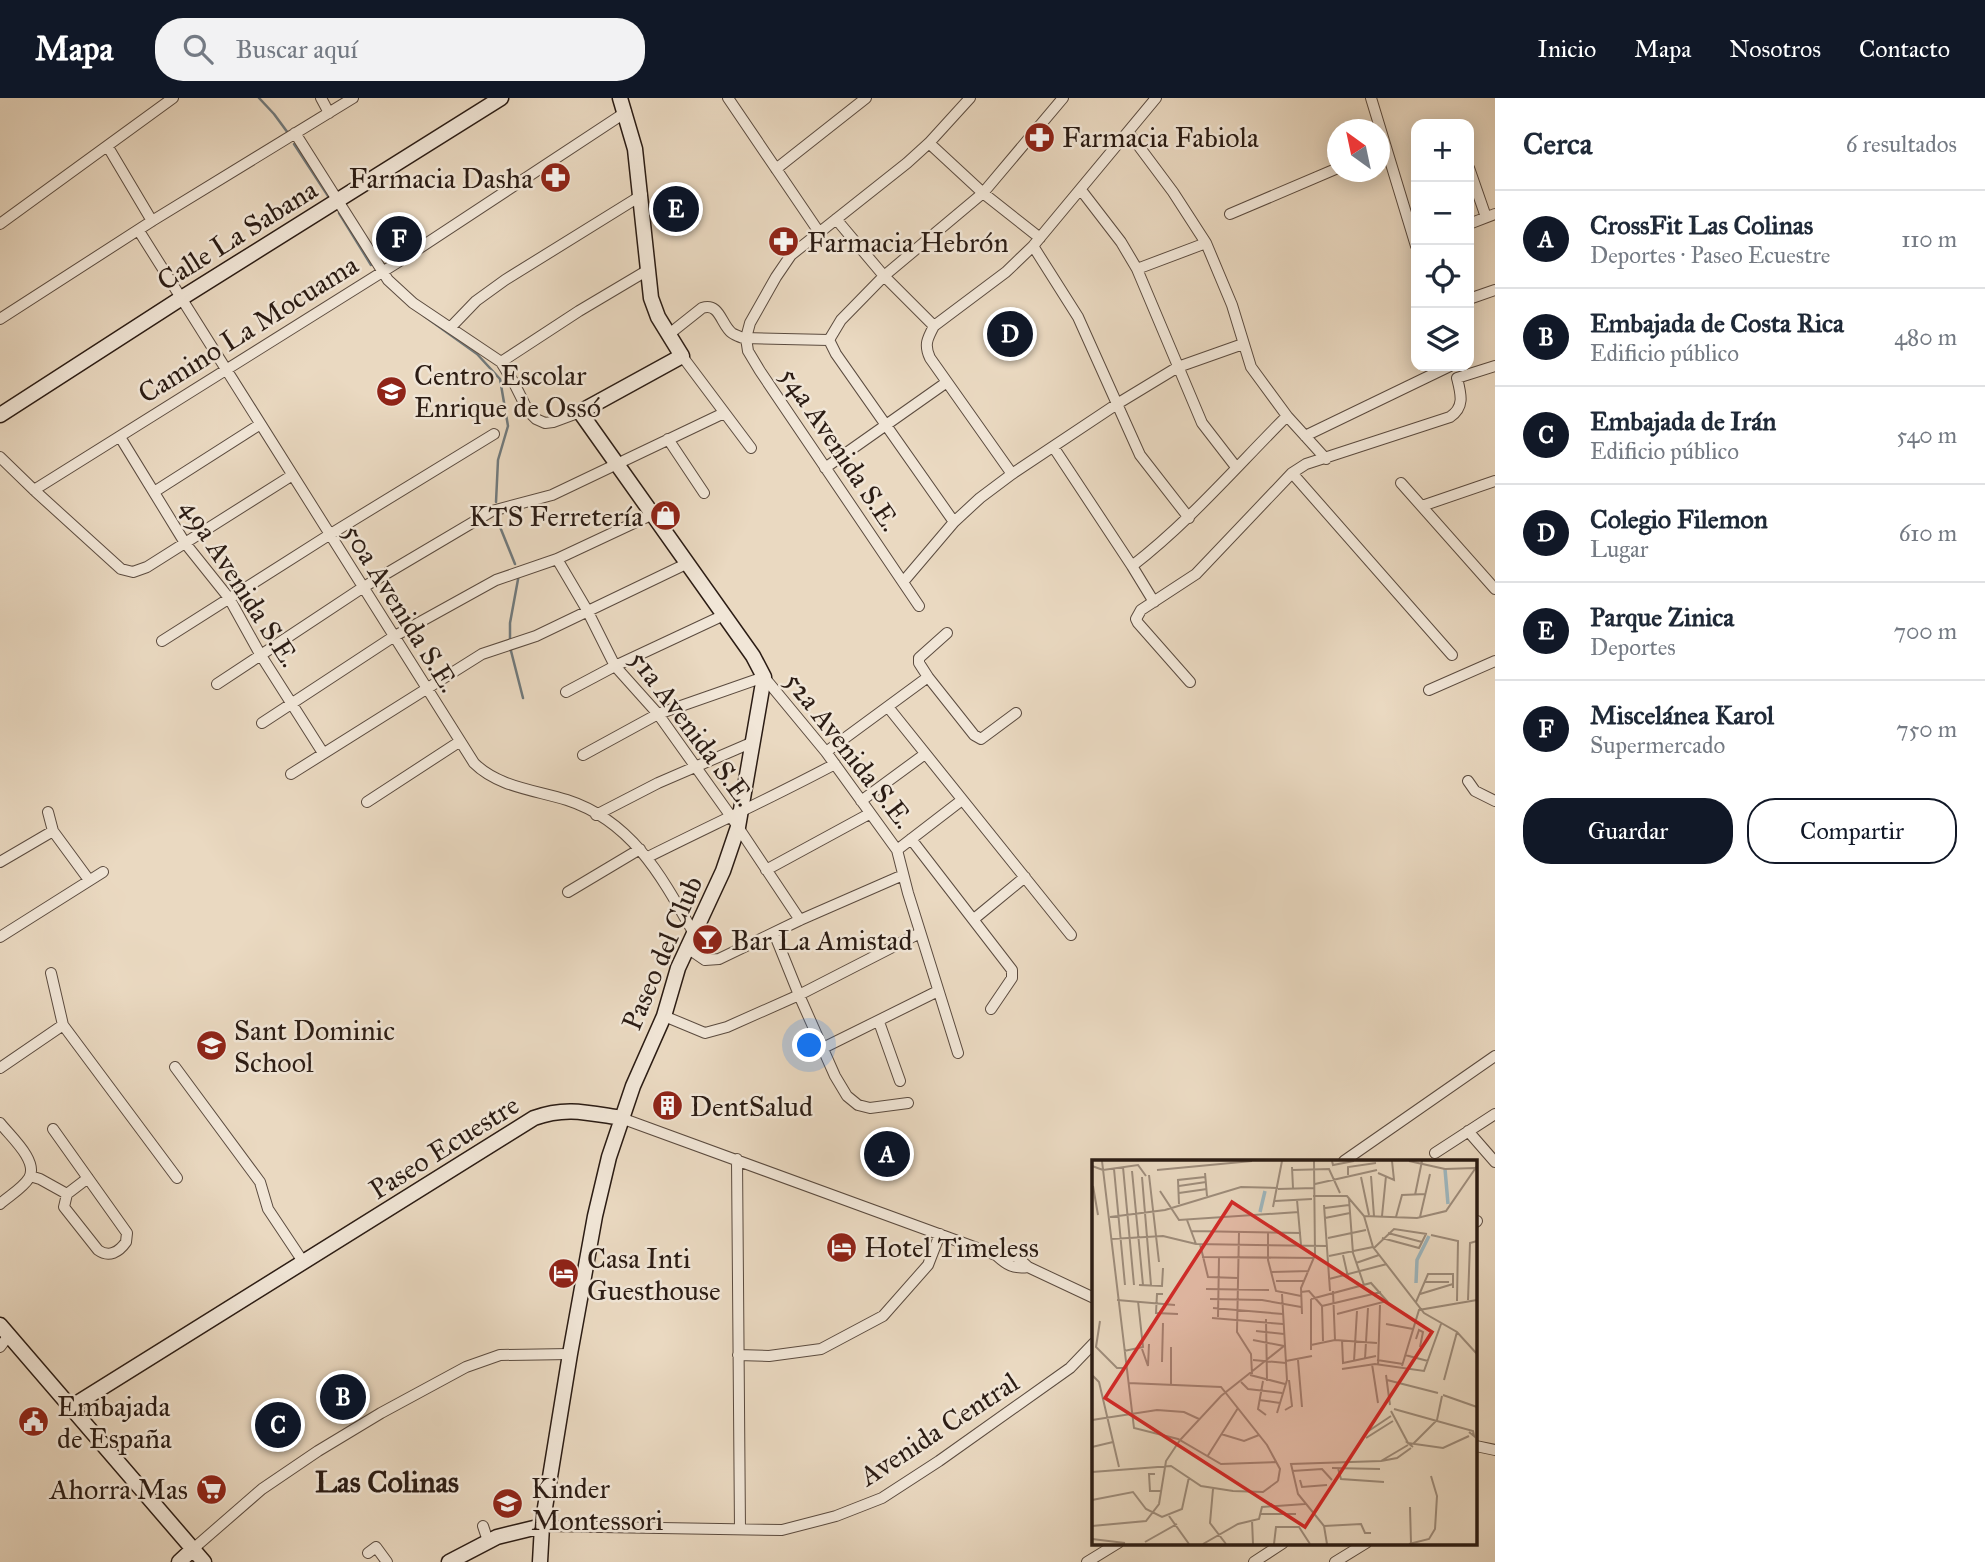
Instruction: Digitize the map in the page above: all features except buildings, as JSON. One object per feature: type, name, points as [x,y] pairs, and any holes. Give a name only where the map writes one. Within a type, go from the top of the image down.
[{"type":"street","points":[[0,224],[173,98]]},
{"type":"street","points":[[321,98],[329,113]]},
{"type":"street","points":[[0,319],[152,221],[353,98]]},
{"type":"street","name":"Calle La Sabana","points":[[0,415],[501,98]]},
{"type":"street","points":[[743,98],[731,102],[819,232]]},
{"type":"street","points":[[776,169],[866,98]]},
{"type":"street","points":[[746,338],[750,323],[776,277],[792,256],[929,143],[970,98]]},
{"type":"street","points":[[829,340],[841,320],[884,276],[983,193],[1063,98]]},
{"type":"street","points":[[1012,474],[925,347],[934,326],[1006,271],[1036,242],[1156,98]]},
{"type":"street","points":[[1371,98],[1376,119]]},
{"type":"street","points":[[623,105],[635,149],[642,195],[651,298],[668,335],[751,449]]},
{"type":"street","name":"Camino La Mocuama","points":[[34,490],[382,271],[623,105]]},
{"type":"street","points":[[295,133],[388,280],[413,303],[501,362],[527,411],[536,419],[545,423],[553,422],[580,412],[682,356]]},
{"type":"street","points":[[1129,133],[1206,243],[1232,304],[1251,367],[1287,416],[1326,458]]},
{"type":"street","points":[[929,143],[1036,242],[1078,317],[1140,455],[1189,518]]},
{"type":"street","points":[[108,147],[152,221]]},
{"type":"street","points":[[1390,171],[1411,230]]},
{"type":"street","points":[[1230,214],[1327,173]]},
{"type":"street","points":[[1474,179],[1491,216],[1474,222]]},
{"type":"street","points":[[1081,190],[1137,269],[1202,423],[1236,467]]},
{"type":"street","points":[[450,328],[476,301],[505,280],[642,195]]},
{"type":"street","points":[[836,219],[884,276],[934,326]]},
{"type":"street","name":"50a Avenida S.E.","points":[[139,231],[474,763],[493,779],[570,802],[624,834],[648,857],[663,878],[693,932]]},
{"type":"street","points":[[1137,269],[1206,243]]},
{"type":"street","points":[[501,362],[648,270]]},
{"type":"street","points":[[1474,297],[1495,290]]},
{"type":"street","points":[[668,335],[702,308],[709,306],[714,308],[731,333],[746,338],[829,340]]},
{"type":"street","name":"54a Avenida S.E.","points":[[746,338],[748,351],[760,371],[919,606]]},
{"type":"street","points":[[829,340],[836,354],[954,522]]},
{"type":"street","points":[[903,582],[954,522],[1012,474],[1178,367],[1243,344]]},
{"type":"street","points":[[1457,378],[1495,366]]},
{"type":"street","points":[[1305,436],[1441,371]]},
{"type":"street","points":[[1190,682],[1138,623],[1136,619],[1141,610],[1196,574],[1292,473],[1306,464],[1450,417],[1460,406],[1462,397],[1454,371]]},
{"type":"street","points":[[825,468],[947,382]]},
{"type":"street","points":[[580,412],[753,656],[764,677],[658,714],[583,755]]},
{"type":"street","points":[[217,684],[362,588],[492,511],[552,495],[724,413]]},
{"type":"street","points":[[1132,566],[1189,518],[1287,416]]},
{"type":"street","points":[[154,492],[259,425]]},
{"type":"street","points":[[162,641],[328,535],[494,435]]},
{"type":"street","name":"49a Avenida S.E.","points":[[120,437],[185,542],[229,598],[260,654],[323,753]]},
{"type":"street","points":[[668,439],[704,493]]},
{"type":"street","points":[[1054,449],[1154,602]]},
{"type":"street","points":[[0,457],[121,569],[133,572],[147,567],[291,476]]},
{"type":"street","points":[[1292,473],[1452,655]]},
{"type":"street","points":[[1422,506],[1495,481]]},
{"type":"street","points":[[1401,483],[1495,589]]},
{"type":"street","points":[[262,723],[393,637],[496,580],[557,559],[652,515]]},
{"type":"street","name":"51a Avenida S.E.","points":[[557,559],[615,666],[658,714],[737,818],[766,870],[800,920]]},
{"type":"street","points":[[291,774],[482,654],[536,636],[687,564]]},
{"type":"street","points":[[566,692],[724,615]]},
{"type":"street","points":[[947,632],[919,658],[919,663],[974,735],[981,739],[1016,713]]},
{"type":"street","points":[[1429,690],[1495,660]]},
{"type":"street","name":"Paseo del Club","points":[[540,1562],[542,1526],[570,1353],[595,1216],[609,1157],[621,1118],[664,1016],[686,947],[723,871],[737,818],[764,677]]},
{"type":"street","name":"52a Avenida S.E.","points":[[764,677],[826,752],[897,850],[958,1053]]},
{"type":"street","points":[[826,752],[928,677]]},
{"type":"street","points":[[888,707],[1071,935]]},
{"type":"street","points":[[367,802],[459,742]]},
{"type":"street","points":[[596,815],[753,742]]},
{"type":"street","points":[[861,801],[925,754]]},
{"type":"street","points":[[648,857],[737,818],[835,764]]},
{"type":"street","points":[[1468,781],[1475,792],[1495,801]]},
{"type":"street","points":[[897,850],[962,800]]},
{"type":"street","points":[[48,812],[53,831],[89,880]]},
{"type":"street","points":[[766,870],[869,814]]},
{"type":"street","points":[[0,862],[53,831]]},
{"type":"street","points":[[911,839],[1012,970],[1013,978],[990,1009]]},
{"type":"street","points":[[568,892],[640,849]]},
{"type":"street","points":[[0,937],[103,872]]},
{"type":"street","points":[[686,947],[705,960],[719,959],[903,875]]},
{"type":"street","points":[[974,919],[1024,877]]},
{"type":"street","points":[[774,933],[822,1048],[847,1096],[858,1105],[870,1108],[908,1103]]},
{"type":"street","points":[[664,1016],[705,1033],[727,1027],[799,995],[920,933]]},
{"type":"street","points":[[51,973],[63,1026],[177,1178]]},
{"type":"street","points":[[822,1048],[938,992]]},
{"type":"street","points":[[879,1022],[900,1081]]},
{"type":"street","points":[[0,1068],[63,1026]]},
{"type":"street","points":[[1346,1160],[1495,1056]]},
{"type":"street","points":[[175,1067],[260,1182],[268,1209],[304,1263]]},
{"type":"street","name":"Paseo Ecuestre","points":[[71,1407],[534,1118],[551,1111],[572,1110],[621,1118],[996,1255],[1016,1256],[1028,1267],[1092,1297]]},
{"type":"street","points":[[1435,1153],[1495,1114]]},
{"type":"street","points":[[0,1123],[31,1164],[30,1176],[0,1204]]},
{"type":"street","points":[[53,1129],[88,1178],[127,1233],[122,1248],[109,1255],[98,1251],[67,1212],[64,1202],[67,1194],[88,1178]]},
{"type":"street","points":[[1468,1131],[1495,1162]]},
{"type":"street","points":[[737,1159],[740,1529]]},
{"type":"street","points":[[30,1176],[67,1194]]},
{"type":"street","points":[[738,1355],[769,1356],[821,1349],[883,1316],[928,1265],[940,1234]]},
{"type":"street","points":[[3,1335],[71,1407],[204,1562]]},
{"type":"street","name":"Avenida Central","points":[[542,1526],[782,1530],[836,1516],[882,1498],[939,1461],[1070,1368],[1092,1345]]},
{"type":"street","points":[[179,1562],[262,1489],[381,1413],[466,1367],[500,1355],[570,1353]]},
{"type":"street","points":[[483,1526],[488,1541]]},
{"type":"street","points":[[449,1562],[508,1533],[542,1526]]},
{"type":"street","points":[[1087,1562],[1116,1544]]},
{"type":"street","points":[[1254,1562],[1281,1544]]},
{"type":"street","points":[[1335,1562],[1364,1544]]},
{"type":"street","points":[[368,1553],[376,1547],[387,1562]]},
{"type":"green space","points":[[684,189],[688,226],[667,229],[663,192]]},
{"type":"waterway","points":[[259,98],[288,133]]},
{"type":"waterway","points":[[294,144],[330,199]]},
{"type":"waterway","points":[[339,213],[371,265]]},
{"type":"waterway","points":[[424,316],[477,354],[500,379],[508,426],[498,460],[496,502]]},
{"type":"waterway","points":[[496,517],[515,564]]},
{"type":"waterway","points":[[510,640],[510,623],[519,574]]},
{"type":"waterway","points":[[510,647],[523,698]]},
{"type":"place","name":"Farmacia Fabiola","points":[[1039,137]]},
{"type":"place","name":"Farmacia Dasha","points":[[556,178]]},
{"type":"place","name":"Parque Zinica","points":[[676,209]]},
{"type":"place","name":"Miscelánea Karol","points":[[399,239]]},
{"type":"place","name":"Farmacia Hebrón","points":[[784,242]]},
{"type":"place","name":"Colegio Filemon","points":[[1010,334]]},
{"type":"place","name":"Centro Escolar Enrique de Ossó","points":[[391,391]]},
{"type":"place","name":"KTS Ferretería","points":[[666,516]]},
{"type":"place","name":"Bar La Amistad","points":[[708,940]]},
{"type":"place","name":"Sant Dominic School","points":[[211,1046]]},
{"type":"place","name":"DentSalud","points":[[667,1106]]},
{"type":"place","name":"CrossFit Las Colinas","points":[[887,1154]]},
{"type":"place","name":"Hotel Timeless","points":[[841,1247]]},
{"type":"place","name":"Casa Inti Guesthouse","points":[[564,1274]]},
{"type":"place","name":"Embajada de Costa Rica","points":[[343,1397]]},
{"type":"place","name":"Embajada de España","points":[[34,1422]]},
{"type":"place","name":"Embajada de Irán","points":[[278,1425]]},
{"type":"place","name":"Ahorra Mas","points":[[211,1489]]},
{"type":"place","name":"Kinder Montessori","points":[[508,1504]]},
{"type":"district","name":"Las Colinas","points":[[387,1482]]}]
